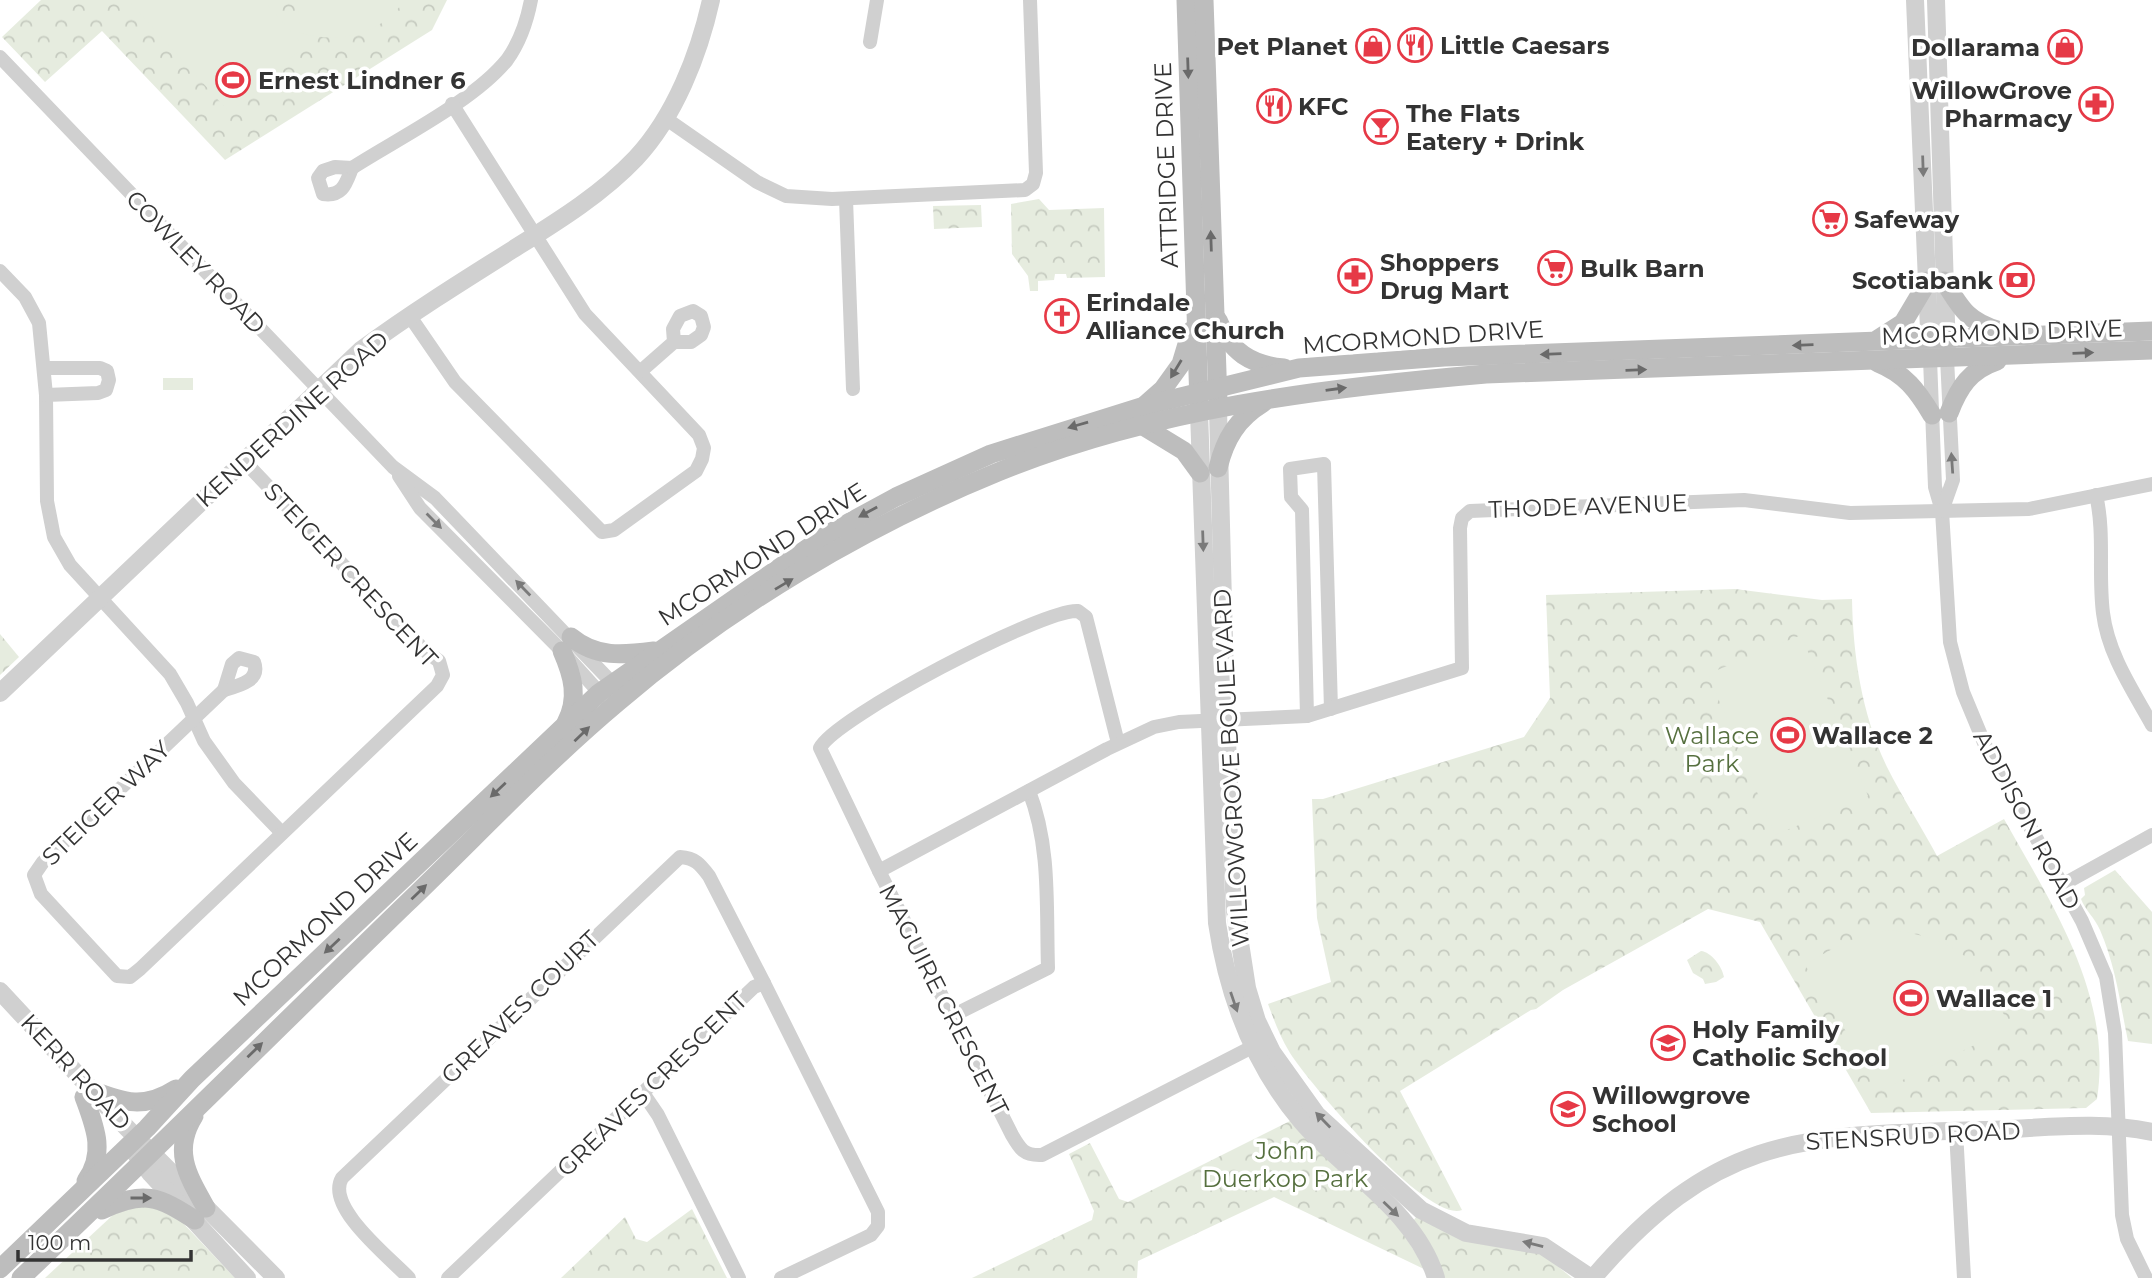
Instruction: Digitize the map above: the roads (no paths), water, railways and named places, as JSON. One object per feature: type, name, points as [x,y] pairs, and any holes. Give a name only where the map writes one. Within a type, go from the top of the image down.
[{"type":"main road","name":"ATTRIDGE DRIVE","points":[[1186,0],[1195,324],[1208,401]]},
{"type":"main road","name":"ATTRIDGE DRIVE","points":[[1204,0],[1214,309],[1208,401]]},
{"type":"main road","points":[[2014,335],[1978,325],[1936,281],[1903,323],[1872,352],[1905,377],[1940,414],[1976,369],[2014,355]]},
{"type":"main road","points":[[1214,309],[1222,332],[1239,353],[1256,365],[1299,368]]},
{"type":"main road","points":[[1144,406],[1163,389],[1181,364],[1187,338],[1195,324]]},
{"type":"main road","name":"MCORMOND DRIVE","points":[[1938,349],[2014,335],[2152,331]]},
{"type":"main road","name":"MCORMOND DRIVE","points":[[22,1278],[147,1158],[658,650],[828,534],[896,497],[991,454],[1144,406],[1268,399],[1391,382],[1486,374],[1576,372],[1938,349],[2014,355],[2152,350]]},
{"type":"main road","points":[[1576,372],[1606,352]]},
{"type":"main road","name":"MCORMOND DRIVE","points":[[0,1269],[134,1141],[192,1079],[565,726],[750,604],[838,551],[905,515],[997,472],[1060,449],[1143,426],[1299,368],[1444,357],[1606,352],[1872,352]]},
{"type":"main road","points":[[1143,426],[1184,451],[1209,471],[1230,433],[1248,413],[1268,399]]},
{"type":"main road","points":[[565,726],[575,707],[567,644],[610,655],[658,650]]},
{"type":"main road","points":[[71,1202],[94,1169],[99,1145],[88,1093],[133,1104],[165,1096],[192,1079]]},
{"type":"main road","points":[[201,1214],[181,1153],[186,1129],[206,1098]]},
{"type":"main road","points":[[85,1218],[126,1198],[145,1196],[201,1214]]},
{"type":"street","points":[[352,168],[480,86],[506,60],[527,21],[531,0]]},
{"type":"street","name":"KENDERDINE ROAD","points":[[0,693],[361,350],[409,315],[592,198],[637,157],[664,118],[693,63],[711,0]]},
{"type":"street","points":[[870,42],[877,0]]},
{"type":"street","points":[[664,118],[757,182],[786,196],[846,199],[1018,192],[1034,184],[1036,160],[1030,0]]},
{"type":"street","points":[[1915,0],[1936,281]]},
{"type":"street","points":[[1936,0],[1938,349]]},
{"type":"street","name":"COWLEY ROAD","points":[[0,57],[393,467],[421,508],[567,644],[612,695]]},
{"type":"street","points":[[409,315],[455,382],[602,532],[614,530],[634,516],[695,471],[702,459],[704,447],[695,429],[585,314],[452,104]]},
{"type":"street","points":[[846,199],[853,389]]},
{"type":"street","points":[[0,271],[25,297],[39,323],[45,368],[47,501],[54,537],[71,565],[170,674],[204,741],[234,783],[282,832]]},
{"type":"street","points":[[641,371],[674,342]]},
{"type":"street","name":"ADDISON ROAD","points":[[1938,349],[1940,414],[1953,480],[1942,511],[1950,642],[1963,692],[1985,745],[2097,953],[2112,1001],[2122,1214],[2127,1240],[2146,1278]]},
{"type":"street","points":[[45,368],[100,368],[107,371],[109,380],[106,390],[98,393],[46,395]]},
{"type":"street","name":"WILLOWGROVE BOULEVARD","points":[[1208,401],[1218,719],[1239,949],[1259,1044],[1279,1092],[1302,1123],[1407,1226],[1424,1251],[1436,1278]]},
{"type":"street","name":"STEIGER CRESCENT","points":[[244,461],[425,650],[439,661],[443,675],[438,686],[282,832]]},
{"type":"street","points":[[1307,716],[1302,510],[1291,496],[1290,470],[1324,464],[1331,709]]},
{"type":"street","points":[[1942,511],[2029,509],[2152,484]]},
{"type":"street","points":[[2096,495],[2103,612],[2109,640],[2118,664],[2152,725]]},
{"type":"street","name":"THODE AVENUE","points":[[1218,719],[1307,716],[1462,668],[1460,528],[1462,518],[1471,511],[1744,500],[1850,513],[1942,511]]},
{"type":"street","points":[[879,871],[820,748],[840,729],[957,660],[1056,613],[1078,611],[1086,617],[1118,743]]},
{"type":"street","points":[[194,718],[224,690]]},
{"type":"street","name":"STEIGER WAY","points":[[194,718],[43,862],[34,876],[41,894],[117,976],[130,977],[282,832]]},
{"type":"street","name":"MAGUIRE CRESCENT","points":[[1218,719],[1154,727],[1118,743],[879,871],[954,1015],[1012,1135],[1021,1151],[1029,1155],[1042,1155],[1259,1044]]},
{"type":"street","points":[[954,1015],[1048,968],[1044,841],[1041,819],[1030,791]]},
{"type":"street","points":[[2062,885],[2152,835]]},
{"type":"street","name":"GREAVES COURT","points":[[410,1278],[346,1213],[338,1198],[337,1186],[342,1178],[680,857],[691,858],[700,863],[709,876],[764,982]]},
{"type":"street","name":"GREAVES CRESCENT","points":[[448,1278],[754,987],[764,982],[878,1212],[878,1226],[871,1235],[781,1278]]},
{"type":"street","name":"KERR ROAD","points":[[0,991],[88,1093]]},
{"type":"street","name":"KERR ROAD","points":[[0,1008],[88,1093],[147,1158]]},
{"type":"street","name":"WILLOWGROVE BOULEVARD","points":[[1259,1044],[1317,1115],[1421,1210],[1466,1233],[1543,1246],[1592,1278]]},
{"type":"street","points":[[643,1093],[658,1115],[739,1278]]},
{"type":"street","name":"STENSRUD ROAD","points":[[1592,1278],[1635,1233],[1679,1193],[1735,1162],[1776,1147],[1818,1138],[1956,1132],[2118,1126],[2152,1132]]},
{"type":"street","points":[[1956,1132],[1964,1278]]},
{"type":"street","points":[[147,1158],[201,1214],[276,1278]]},
{"type":"street","points":[[201,1214],[247,1278]]},
{"type":"place","name":"Little Caesars","points":[[1415,45]]},
{"type":"place","name":"Pet Planet","points":[[1373,46]]},
{"type":"place","name":"Dollarama","points":[[2065,47]]},
{"type":"place","name":"Ernest Lindner 6","points":[[233,80]]},
{"type":"place","name":"WillowGrove Pharmacy","points":[[2096,104]]},
{"type":"place","name":"KFC","points":[[1274,106]]},
{"type":"place","name":"The Flats Eatery + Drink","points":[[1381,127]]},
{"type":"place","name":"Safeway","points":[[1830,219]]},
{"type":"place","name":"Bulk Barn","points":[[1555,268]]},
{"type":"place","name":"Shoppers Drug Mart","points":[[1355,276]]},
{"type":"place","name":"Scotiabank","points":[[2017,280]]},
{"type":"place","name":"Erindale Alliance Church","points":[[1062,316]]},
{"type":"place","name":"Wallace 2","points":[[1788,735]]},
{"type":"place","name":"Wallace 1","points":[[1911,998]]},
{"type":"place","name":"Holy Family Catholic School","points":[[1668,1043]]},
{"type":"place","name":"Willowgrove School","points":[[1568,1109]]},
{"type":"park label","name":"Wallace Park","points":[[1712,749]]},
{"type":"park label","name":"John Duerkop Park","points":[[1285,1164]]}]
